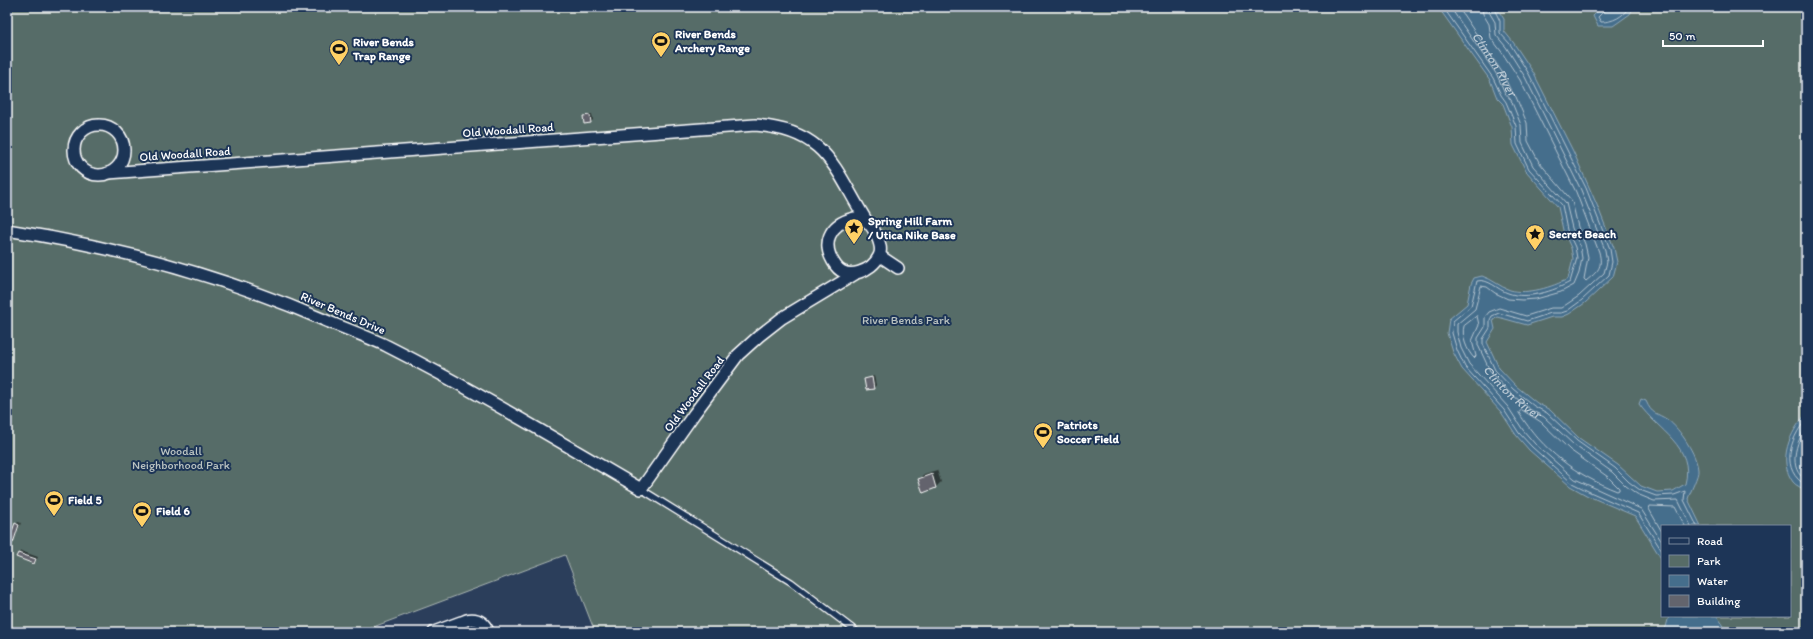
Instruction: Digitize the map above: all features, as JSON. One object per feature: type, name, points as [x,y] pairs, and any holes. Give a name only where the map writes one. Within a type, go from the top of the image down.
[{"type":"street","name":"Old Woodall Road","points":[[130,171],[126,165],[122,140],[117,133],[102,125],[94,125],[86,128],[79,134],[75,141],[73,150],[74,158],[78,165],[84,171],[92,174],[108,174],[130,171],[755,125],[768,126],[793,132],[817,147],[833,162],[878,240],[880,256],[869,267],[854,274],[782,318],[738,355],[641,488]]},
{"type":"street","name":"Old Woodall Road","points":[[108,174],[116,170],[121,164],[124,156]]},
{"type":"street","points":[[854,200],[852,212],[846,220],[833,230],[828,243],[831,258],[837,267],[843,273],[854,274]]},
{"type":"street","points":[[846,220],[854,218],[866,220]]},
{"type":"street","name":"River Bends Drive","points":[[7,230],[104,248],[179,266],[285,303],[386,346],[495,404],[641,488]]},
{"type":"street","points":[[880,256],[898,268]]},
{"type":"street","points":[[837,267],[837,285]]},
{"type":"street","points":[[438,632],[464,620],[470,619],[481,621],[485,625],[488,632]]},
{"type":"street","points":[[455,632],[460,623],[464,620]]},
{"type":"lane","points":[[641,488],[791,582],[857,632]]},
{"type":"green space","name":"River Bends Park","points":[[7,7],[1806,7],[1806,632],[595,632],[565,555],[360,632],[7,632]]},
{"type":"water","name":"Clinton River","points":[[1438,7],[1496,7],[1504,19],[1504,31],[1533,72],[1573,151],[1597,205],[1614,248],[1617,262],[1613,277],[1585,303],[1569,314],[1562,317],[1552,317],[1527,325],[1498,317],[1493,320],[1495,329],[1487,342],[1499,368],[1516,386],[1537,403],[1550,410],[1579,438],[1618,465],[1641,486],[1657,492],[1673,491],[1685,484],[1687,471],[1685,459],[1680,449],[1639,404],[1641,399],[1646,401],[1652,411],[1668,420],[1678,430],[1695,457],[1697,464],[1697,476],[1688,499],[1701,525],[1661,525],[1661,558],[1635,516],[1588,496],[1570,486],[1529,450],[1516,435],[1501,412],[1462,369],[1453,352],[1447,333],[1449,319],[1467,304],[1471,284],[1474,278],[1482,276],[1510,290],[1524,292],[1532,291],[1555,285],[1568,279],[1573,259],[1571,248],[1563,230],[1558,207],[1526,171],[1513,145],[1512,127],[1503,104],[1497,98],[1490,80]]},
{"type":"water","points":[[1602,7],[1634,7],[1630,14],[1613,26],[1598,26],[1593,16]]},
{"type":"water","points":[[1806,414],[1806,491],[1796,485],[1788,474],[1786,456],[1788,446],[1795,429]]},
{"type":"water","points":[[1669,617],[1718,617],[1728,632],[1661,632],[1666,627]]},
{"type":"building","points":[[590,115],[591,123],[584,124],[583,116]]},
{"type":"building","points":[[872,377],[874,389],[866,390],[864,379]]},
{"type":"building","points":[[932,474],[936,488],[923,493],[918,479]]},
{"type":"building","points":[[15,523],[19,525],[13,543],[8,542]]},
{"type":"building","points":[[18,553],[36,559],[34,564],[16,557]]},
{"type":"place","name":"River Bends Archery Range","points":[[661,58]]},
{"type":"place","name":"River Bends Trap Range","points":[[339,66]]},
{"type":"place","name":"Spring Hill Farm / Utica Nike Base","points":[[854,245]]},
{"type":"place","name":"Secret Beach","points":[[1535,251]]},
{"type":"place","name":"Patriots Soccer Field","points":[[1043,449]]},
{"type":"place","name":"Field 5","points":[[54,517]]},
{"type":"place","name":"Field 6","points":[[142,528]]},
{"type":"park label","name":"Woodall Neighborhood Park","points":[[181,458]]}]
